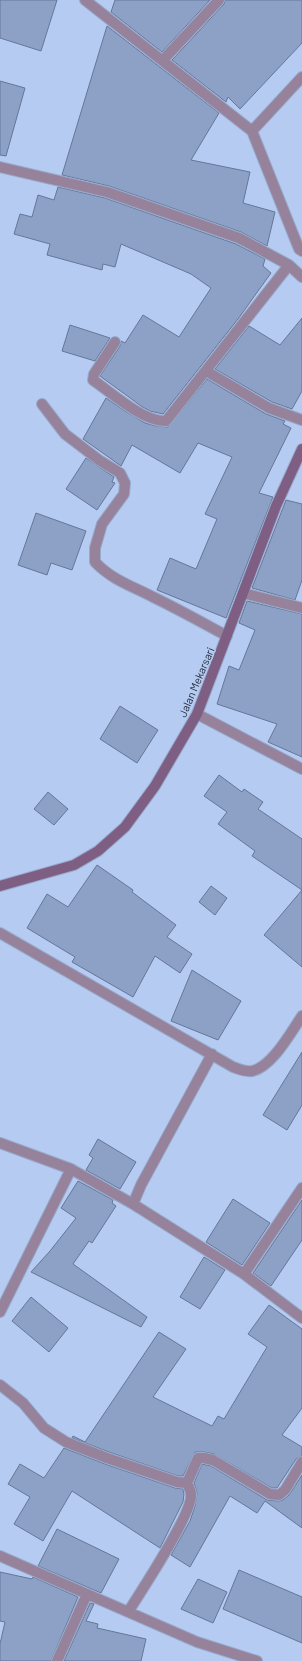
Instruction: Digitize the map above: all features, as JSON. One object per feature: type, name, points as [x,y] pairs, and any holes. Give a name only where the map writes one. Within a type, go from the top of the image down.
[{"type":"street","points":[[85,0],[252,131],[299,249],[302,251]]},
{"type":"street","points":[[163,60],[219,0]]},
{"type":"street","points":[[252,131],[302,77]]},
{"type":"street","points":[[0,167],[107,192],[239,238],[289,265],[302,277]]},
{"type":"street","points":[[115,342],[94,374],[93,380],[137,411],[159,421],[166,421],[289,265]]},
{"type":"street","points":[[206,370],[269,408],[302,420]]},
{"type":"street","points":[[42,404],[65,434],[99,460],[120,473],[125,483],[124,494],[102,524],[95,548],[95,562],[103,571],[114,579],[152,596],[227,636]]},
{"type":"street","name":"Jalan Mekarsari","points":[[0,886],[74,865],[98,851],[125,827],[151,792],[197,714],[276,506],[302,449]]},
{"type":"street","points":[[243,593],[302,608]]},
{"type":"street","points":[[197,714],[302,769]]},
{"type":"street","points":[[0,933],[234,1067],[245,1071],[253,1071],[266,1064],[283,1045],[302,1016]]},
{"type":"street","points":[[133,1204],[141,1185],[212,1054]]},
{"type":"street","points":[[0,1143],[71,1169],[133,1204],[244,1274],[302,1318]]},
{"type":"street","points":[[0,1312],[71,1169]]},
{"type":"street","points":[[244,1274],[302,1188]]},
{"type":"street","points":[[0,1384],[24,1403],[44,1428],[66,1442],[106,1458],[177,1482],[187,1483]]},
{"type":"street","points":[[128,1612],[152,1574],[189,1506],[192,1493],[187,1483],[198,1458],[213,1460],[270,1494],[279,1495],[285,1490],[302,1462]]},
{"type":"street","points":[[0,1556],[197,1642],[257,1661]]},
{"type":"street","points":[[57,1661],[87,1594]]},
{"type":"building","points":[[0,0],[57,0],[41,51],[0,38]]},
{"type":"building","points":[[115,0],[210,0],[162,52],[111,12]]},
{"type":"building","points":[[225,0],[302,0],[302,43],[240,109],[228,97],[226,102],[172,60],[224,4]]},
{"type":"building","points":[[107,26],[219,113],[191,160],[250,172],[243,203],[275,212],[267,246],[241,232],[109,186],[62,175]]},
{"type":"building","points":[[0,81],[25,88],[6,156],[0,155]]},
{"type":"building","points":[[58,187],[105,198],[236,244],[265,259],[263,266],[271,273],[238,319],[163,414],[150,411],[141,406],[100,376],[120,346],[121,341],[125,343],[143,315],[179,337],[211,288],[191,274],[121,244],[115,267],[103,264],[102,270],[47,255],[50,244],[14,234],[20,214],[32,217],[38,195],[54,200]]},
{"type":"building","points":[[302,318],[302,391],[292,409],[272,402],[215,369],[249,326],[280,345]]},
{"type":"building","points":[[70,325],[110,338],[95,361],[62,351]]},
{"type":"building","points":[[207,379],[266,414],[285,421],[283,424],[291,428],[259,493],[273,497],[226,618],[157,590],[170,558],[196,569],[217,519],[205,514],[232,457],[198,443],[180,473],[132,445],[121,466],[83,439],[106,398],[145,423],[168,427]]},
{"type":"building","points":[[86,458],[114,477],[112,482],[115,483],[97,510],[66,489]]},
{"type":"building","points":[[286,500],[302,504],[302,580],[295,600],[252,588]]},
{"type":"building","points":[[36,513],[86,531],[72,570],[51,563],[47,575],[18,565]]},
{"type":"building","points":[[247,601],[302,614],[302,757],[268,742],[277,724],[217,704],[229,666],[239,670],[255,630],[239,623]]},
{"type":"building","points":[[120,706],[158,730],[137,763],[100,739]]},
{"type":"building","points":[[219,775],[242,792],[244,789],[263,802],[258,809],[302,839],[302,890],[252,856],[255,851],[218,824],[227,812],[204,796]]},
{"type":"building","points":[[48,792],[68,809],[54,825],[34,809]]},
{"type":"building","points":[[97,865],[133,890],[132,892],[176,925],[167,937],[192,954],[180,973],[155,956],[133,997],[72,962],[75,957],[27,928],[47,894],[68,907]]},
{"type":"building","points":[[211,886],[227,898],[215,915],[199,902]]},
{"type":"building","points":[[302,890],[302,967],[264,935]]},
{"type":"building","points":[[192,970],[241,1001],[218,1040],[171,1021]]},
{"type":"building","points":[[302,1052],[302,1105],[287,1130],[263,1115]]},
{"type":"building","points":[[98,1139],[136,1162],[120,1189],[86,1170],[93,1158],[89,1155]]},
{"type":"building","points":[[78,1181],[113,1200],[112,1203],[116,1206],[92,1243],[89,1241],[73,1264],[147,1317],[141,1327],[31,1272],[76,1218],[61,1208]]},
{"type":"building","points":[[233,1199],[270,1223],[242,1265],[206,1242]]},
{"type":"building","points":[[302,1200],[302,1240],[271,1286],[253,1273]]},
{"type":"building","points":[[204,1257],[225,1270],[200,1309],[180,1297]]},
{"type":"building","points":[[31,1297],[68,1328],[49,1352],[12,1321]]},
{"type":"building","points":[[269,1305],[302,1329],[302,1408],[282,1435],[302,1447],[302,1456],[296,1459],[277,1488],[272,1488],[214,1454],[195,1452],[183,1476],[178,1476],[72,1438],[73,1436],[85,1442],[159,1332],[186,1349],[153,1397],[212,1426],[218,1416],[224,1419],[267,1347],[248,1334]]},
{"type":"building","points":[[64,1448],[105,1464],[175,1488],[183,1489],[183,1502],[160,1548],[72,1491],[43,1541],[14,1524],[30,1497],[8,1484],[20,1464],[44,1478]]},
{"type":"building","points":[[202,1464],[211,1466],[267,1500],[283,1500],[289,1495],[302,1475],[302,1528],[265,1501],[257,1513],[230,1496],[190,1567],[171,1555],[190,1521],[195,1506],[197,1493],[194,1483]]},
{"type":"building","points":[[57,1529],[119,1559],[101,1593],[38,1566]]},
{"type":"building","points":[[239,1570],[302,1597],[302,1643],[223,1609]]},
{"type":"building","points":[[0,1572],[32,1579],[33,1577],[78,1597],[51,1661],[0,1661],[0,1644],[5,1622],[0,1621]]},
{"type":"building","points":[[198,1579],[227,1592],[213,1623],[181,1609]]},
{"type":"building","points":[[90,1603],[94,1604],[86,1621],[98,1624],[97,1628],[146,1639],[141,1661],[64,1661]]}]
